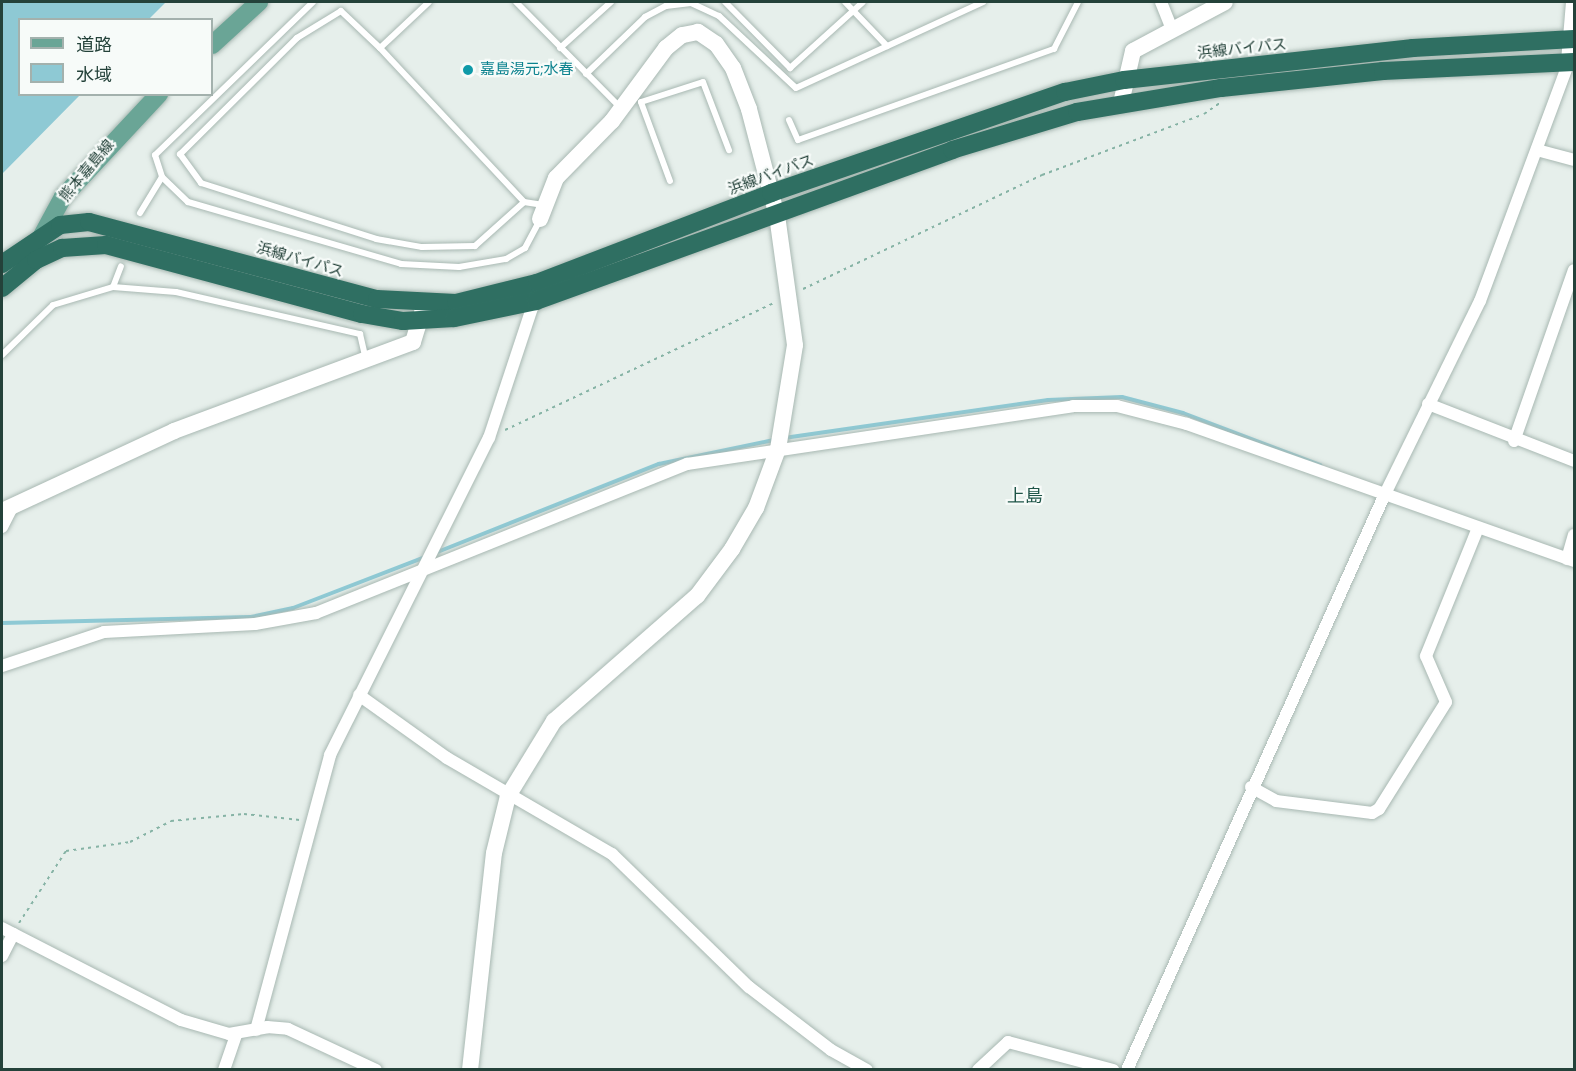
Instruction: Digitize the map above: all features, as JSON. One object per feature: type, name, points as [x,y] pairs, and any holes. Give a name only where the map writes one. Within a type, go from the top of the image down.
[{"type":"highway","name":"浜線バイパス","points":[[2,264],[39,236],[60,225],[114,226],[350,293],[423,311],[486,298],[537,283],[771,193],[1065,92],[1124,80],[1413,48],[1574,39]]},
{"type":"highway","name":"浜線バイパス","points":[[2,288],[36,260],[62,248],[106,245],[362,314],[536,302],[962,147],[1121,103],[1221,88],[1383,71],[1572,62]]},
{"type":"main road","points":[[213,44],[258,2]]},
{"type":"main road","name":"熊本嘉島線","points":[[36,260],[39,236],[63,197],[157,96]]},
{"type":"street","points":[[1161,2],[1172,29]]},
{"type":"street","points":[[1121,103],[1124,80],[1133,51],[1225,2]]},
{"type":"street","points":[[1127,1070],[1251,787],[1384,496],[1480,301],[1572,62],[1574,2]]},
{"type":"street","points":[[470,1070],[494,853],[508,796],[555,720],[697,596],[756,508],[778,449],[795,345],[792,295],[777,216],[749,109],[716,44],[698,32],[682,35],[666,48],[631,102],[556,178],[541,212]]},
{"type":"street","points":[[1537,150],[1575,160]]},
{"type":"street","points":[[1514,441],[1575,270]]},
{"type":"street","points":[[256,1030],[309,821],[330,754],[429,564],[489,438],[536,302],[537,283]]},
{"type":"street","points":[[2,527],[7,508],[174,431],[413,342],[423,311]]},
{"type":"street","points":[[1428,404],[1514,441],[1575,461]]},
{"type":"street","points":[[2,666],[105,632],[243,625],[316,613],[429,564],[636,481],[687,464],[1073,406],[1117,406],[1187,423],[1384,496],[1570,560],[1575,535]]},
{"type":"street","points":[[1251,787],[1276,801],[1372,813],[1379,809],[1446,702],[1426,656],[1478,528]]},
{"type":"street","points":[[359,695],[508,796],[612,854],[749,987],[831,1050],[867,1070]]},
{"type":"street","points":[[2,956],[7,931],[181,1020],[237,1033],[288,1029],[376,1070]]},
{"type":"street","points":[[224,1070],[237,1033]]},
{"type":"street","points":[[978,1070],[1008,1042],[1113,1070]]},
{"type":"lane","points":[[313,2],[155,155],[162,177],[189,202],[401,264],[459,267],[506,259],[525,248],[541,212],[524,202],[380,48],[341,11],[297,38],[180,154],[201,183],[376,239],[422,247],[475,246],[524,202]]},
{"type":"lane","points":[[380,48],[429,2]]},
{"type":"lane","points":[[516,2],[586,74],[631,102],[670,181]]},
{"type":"lane","points":[[561,48],[611,2]]},
{"type":"lane","points":[[725,2],[790,68],[863,2]]},
{"type":"lane","points":[[845,2],[887,46]]},
{"type":"lane","points":[[586,74],[645,17],[682,4],[719,16],[796,88],[983,2]]},
{"type":"lane","points":[[789,120],[798,140],[1054,49],[1078,2]]},
{"type":"lane","points":[[631,102],[703,82],[729,150]]},
{"type":"lane","points":[[140,213],[162,177]]},
{"type":"lane","points":[[113,287],[121,266]]},
{"type":"lane","points":[[2,355],[53,305],[113,287],[176,292],[360,334],[366,360]]},
{"type":"path","points":[[489,438],[1042,175],[1219,107],[1221,88]]},
{"type":"path","points":[[7,931],[66,851],[130,842],[171,821],[244,814],[309,821]]},
{"type":"water","points":[[2,2],[166,2],[150,18],[18,18],[18,96],[79,96],[2,174]]},
{"type":"waterway","points":[[784,438],[1048,400],[1122,397],[1183,413],[1320,465]]},
{"type":"waterway","points":[[435,553],[659,464],[774,440]]},
{"type":"waterway","points":[[2,623],[251,617],[293,608],[425,557]]},
{"type":"place","name":"嘉島湯元;水春","points":[[468,70]]},
{"type":"district","name":"上島","points":[[1025,496]]}]
